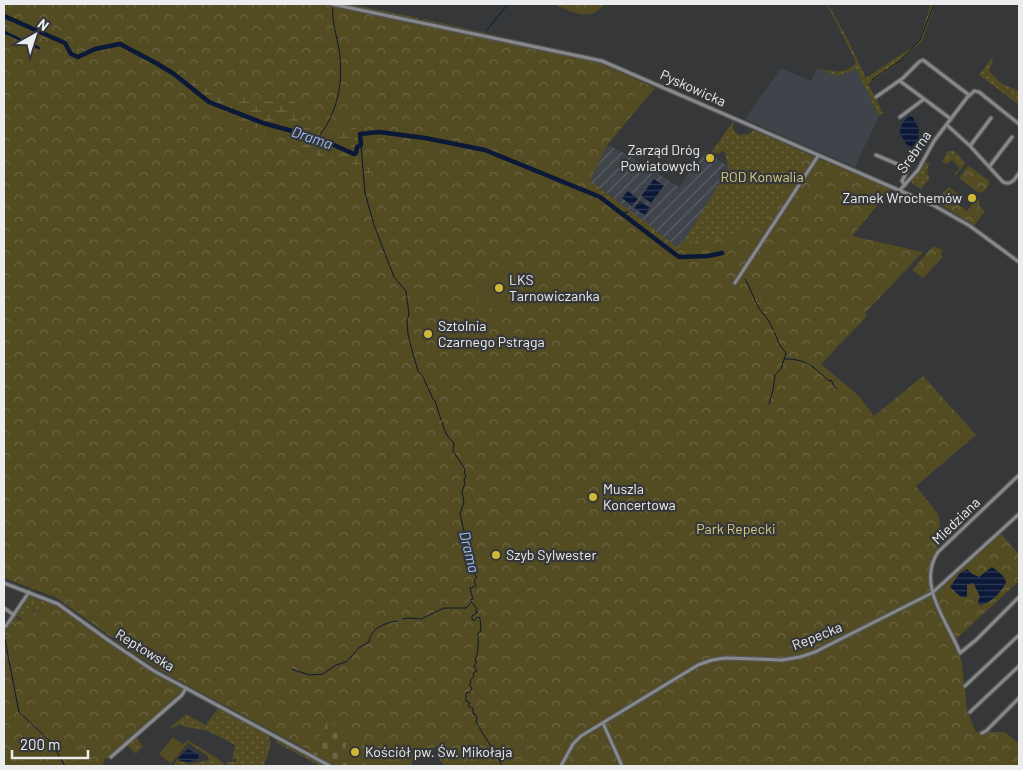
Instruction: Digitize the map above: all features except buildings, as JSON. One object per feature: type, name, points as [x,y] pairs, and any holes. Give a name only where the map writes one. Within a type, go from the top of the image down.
[{"type":"street","name":"Pyskowicka","points":[[332,4],[602,61],[933,205],[955,217],[1019,262]]},
{"type":"street","points":[[876,97],[900,81],[918,62],[923,60],[968,93],[969,96],[974,91],[979,92],[1019,124]]},
{"type":"street","points":[[900,81],[951,119]]},
{"type":"street","name":"Srebrna","points":[[900,190],[918,170],[931,146],[969,96]]},
{"type":"street","points":[[900,117],[924,99]]},
{"type":"street","points":[[970,146],[991,118]]},
{"type":"street","name":"Srebrna","points":[[947,125],[1005,183],[1012,182],[1019,173]]},
{"type":"street","points":[[988,167],[1012,137]]},
{"type":"street","points":[[876,155],[904,167],[907,171],[902,181],[905,185]]},
{"type":"street","points":[[735,283],[818,156]]},
{"type":"street","name":"Miedziana","points":[[932,593],[930,576],[934,559],[938,552],[1019,475]]},
{"type":"street","name":"Repecka","points":[[561,766],[576,740],[705,662],[734,658],[782,660],[808,655],[880,621],[932,593],[1019,514]]},
{"type":"street","name":"Reptowska","points":[[4,583],[58,604],[134,658],[330,766]]},
{"type":"street","points":[[6,626],[28,592]]},
{"type":"street","points":[[932,593],[960,652],[976,640],[1019,597]]},
{"type":"street","points":[[4,608],[14,615]]},
{"type":"street","points":[[965,686],[1019,635]]},
{"type":"street","points":[[970,712],[1019,666]]},
{"type":"street","points":[[111,757],[182,695],[186,688]]},
{"type":"street","points":[[982,733],[1019,698]]},
{"type":"street","points":[[603,723],[622,766]]},
{"type":"shaded area","points":[[781,68],[811,81],[817,68],[837,76],[856,69],[879,116],[855,167],[745,119]]},
{"type":"shaded area","points":[[608,145],[628,155],[679,187],[706,151],[730,168],[679,249],[590,180]]},
{"type":"green space","name":"Park Repecki","points":[[4,4],[328,4],[608,65],[655,88],[608,144],[586,185],[644,221],[678,248],[682,242],[717,239],[737,234],[751,224],[759,226],[764,224],[799,167],[810,155],[891,189],[852,236],[923,252],[865,313],[867,316],[821,364],[858,395],[874,416],[923,376],[976,435],[916,486],[938,514],[940,523],[938,546],[929,582],[932,596],[1000,533],[1019,554],[1019,581],[954,641],[962,663],[967,711],[976,732],[1005,732],[1019,744],[1019,766],[460,766],[458,764],[444,766],[436,746],[411,763],[413,766],[337,766],[161,671],[57,598],[4,578]]},
{"type":"green space","points":[[339,4],[350,4],[418,18],[418,20]]},
{"type":"green space","points":[[554,4],[604,4],[599,10],[587,15]]},
{"type":"green space","points":[[827,4],[848,40],[866,78],[914,46],[920,38],[931,4],[935,4],[922,41],[896,65],[868,84],[883,113],[879,116],[856,69],[837,76],[817,68],[843,71],[856,62]]},
{"type":"green space","points":[[423,19],[518,40],[421,20]]},
{"type":"green space","points":[[991,59],[993,60],[989,71],[1001,83],[1019,91],[1019,105],[979,75]]},
{"type":"green space","points":[[198,74],[216,86],[217,84],[228,95],[236,97],[249,96],[269,101],[291,100],[302,106],[298,123],[304,127],[326,130],[356,125],[355,146],[372,159],[372,174],[363,188],[352,165],[326,160],[299,146],[292,139],[274,134],[260,127],[245,130],[211,110],[183,84],[188,78]]},
{"type":"green space","name":"ROD Konwalia","points":[[734,121],[735,132],[739,135],[748,134],[754,130],[813,156],[766,228],[699,261],[496,143],[590,180],[679,249],[729,168],[725,152],[722,151],[719,154],[712,151]]},
{"type":"green space","points":[[948,151],[954,151],[965,164],[955,176],[954,174],[959,167],[952,160],[946,164],[942,161]]},
{"type":"green space","points":[[925,162],[930,164],[927,174],[930,178],[921,189],[912,183],[912,180]]},
{"type":"green space","points":[[969,166],[989,181],[989,185],[983,192],[979,193],[959,178]]},
{"type":"green space","points":[[949,187],[958,194],[953,200],[967,211],[978,196],[980,207],[985,211],[974,226],[934,200]]},
{"type":"green space","points":[[933,246],[943,250],[941,254],[943,257],[923,278],[912,270]]},
{"type":"green space","points":[[509,258],[521,267],[516,273],[505,264]]},
{"type":"green space","name":"LKS Tarnowiczanka","points":[[501,264],[521,280],[496,312],[476,296]]},
{"type":"green space","points":[[754,288],[768,313],[764,317],[759,317],[754,312],[754,299],[748,291]]},
{"type":"green space","points":[[28,595],[58,606],[55,622],[42,636],[16,634],[6,629],[15,617],[35,631],[46,619],[34,610],[28,617],[38,624],[34,627],[16,615]]},
{"type":"green space","points":[[49,603],[70,615],[121,652],[184,689],[110,758],[105,759],[102,766],[4,766],[4,628],[11,626]]},
{"type":"green space","points":[[218,708],[269,736],[271,744],[264,766],[228,766],[226,762],[236,762],[236,758],[232,760],[235,745],[208,731],[182,726],[182,724],[168,729],[186,714],[206,725]]},
{"type":"green space","points":[[328,721],[372,751],[379,759],[378,764],[370,766],[363,760],[362,752],[352,742],[346,744],[345,750],[356,761],[361,761],[367,766],[337,766],[311,753]]},
{"type":"green space","points":[[136,737],[143,746],[136,754],[127,745]]},
{"type":"green space","points":[[173,737],[185,746],[171,764],[159,754]]},
{"type":"green space","points":[[187,740],[214,756],[226,766],[176,766],[174,764],[177,760],[190,764],[209,760],[208,756],[190,744],[183,745]]},
{"type":"green space","points":[[276,740],[325,766],[320,766],[275,742]]},
{"type":"water","points":[[910,116],[913,117],[919,129],[918,137],[925,141],[919,153],[907,145],[900,134],[902,123]]},
{"type":"water","points":[[654,179],[664,186],[651,203],[641,196]]},
{"type":"water","points":[[628,191],[638,199],[632,206],[622,198]]},
{"type":"water","points":[[640,201],[650,208],[645,215],[634,208]]},
{"type":"water","points":[[992,567],[1003,576],[1006,583],[998,594],[988,602],[979,605],[980,597],[974,584],[967,585],[967,597],[961,597],[950,587],[960,573],[967,569],[979,577]]},
{"type":"water","points":[[188,749],[199,755],[199,758],[189,762],[180,761],[179,757]]},
{"type":"waterway","points":[[487,30],[508,4]]},
{"type":"waterway","points":[[872,80],[901,60],[920,40],[934,4]]},
{"type":"waterway","points":[[318,138],[335,107],[340,85],[339,49],[333,22],[333,7]]},
{"type":"waterway","name":"Drama","points":[[4,16],[65,43],[71,54],[78,57],[95,49],[120,44],[174,74],[209,102],[263,123],[318,138],[354,154],[357,147],[361,145],[360,134],[379,132],[425,138],[485,150],[600,197],[679,257],[708,256],[722,253]]},
{"type":"waterway","points":[[4,32],[39,48]]},
{"type":"waterway","name":"Drama","points":[[361,145],[365,193],[374,225],[394,277],[406,291],[410,343],[418,371],[435,401],[441,420]]},
{"type":"waterway","points":[[622,213],[628,212]]},
{"type":"waterway","points":[[745,279],[759,308],[773,329]]},
{"type":"waterway","points":[[769,404],[775,375],[781,369],[786,353],[779,344],[775,333]]},
{"type":"waterway","points":[[785,359],[805,362],[829,381],[831,380],[835,388]]},
{"type":"waterway","name":"Drama","points":[[442,422],[446,434],[454,443],[453,451],[465,469],[464,474],[466,476],[462,492],[464,502],[460,514],[463,533],[466,535],[465,540],[468,543],[471,571],[477,577],[474,580],[476,586],[470,588],[473,599],[470,600],[477,609],[475,611],[478,612],[472,616],[472,619],[474,621],[477,617],[480,618],[481,631],[478,633],[478,650],[475,661],[477,662],[474,666],[477,671],[473,673],[474,676],[470,681],[469,685],[472,688],[470,692],[466,693],[466,701],[470,703],[468,706],[473,708],[473,714],[477,718],[476,722],[502,766]]},
{"type":"waterway","points":[[403,619],[421,619],[444,608],[466,608],[471,603]]},
{"type":"waterway","points":[[291,669],[310,675],[323,674],[336,665],[346,662],[360,647],[369,642],[370,637],[378,627],[397,621]]},
{"type":"waterway","points":[[4,635],[19,712],[51,742],[65,766]]},
{"type":"place","name":"Zarząd Dróg Powiatowych","points":[[710,158]]},
{"type":"place","name":"Zamek Wrochemów","points":[[972,198]]},
{"type":"place","name":"LKS Tarnowiczanka","points":[[499,288]]},
{"type":"place","name":"Sztolnia Czarnego Pstrąga","points":[[428,334]]},
{"type":"place","name":"Muszla Koncertowa","points":[[593,497]]},
{"type":"place","name":"Szyb Sylwester","points":[[496,555]]},
{"type":"place","name":"Kościół pw. Św. Mikołaja","points":[[355,752]]}]
